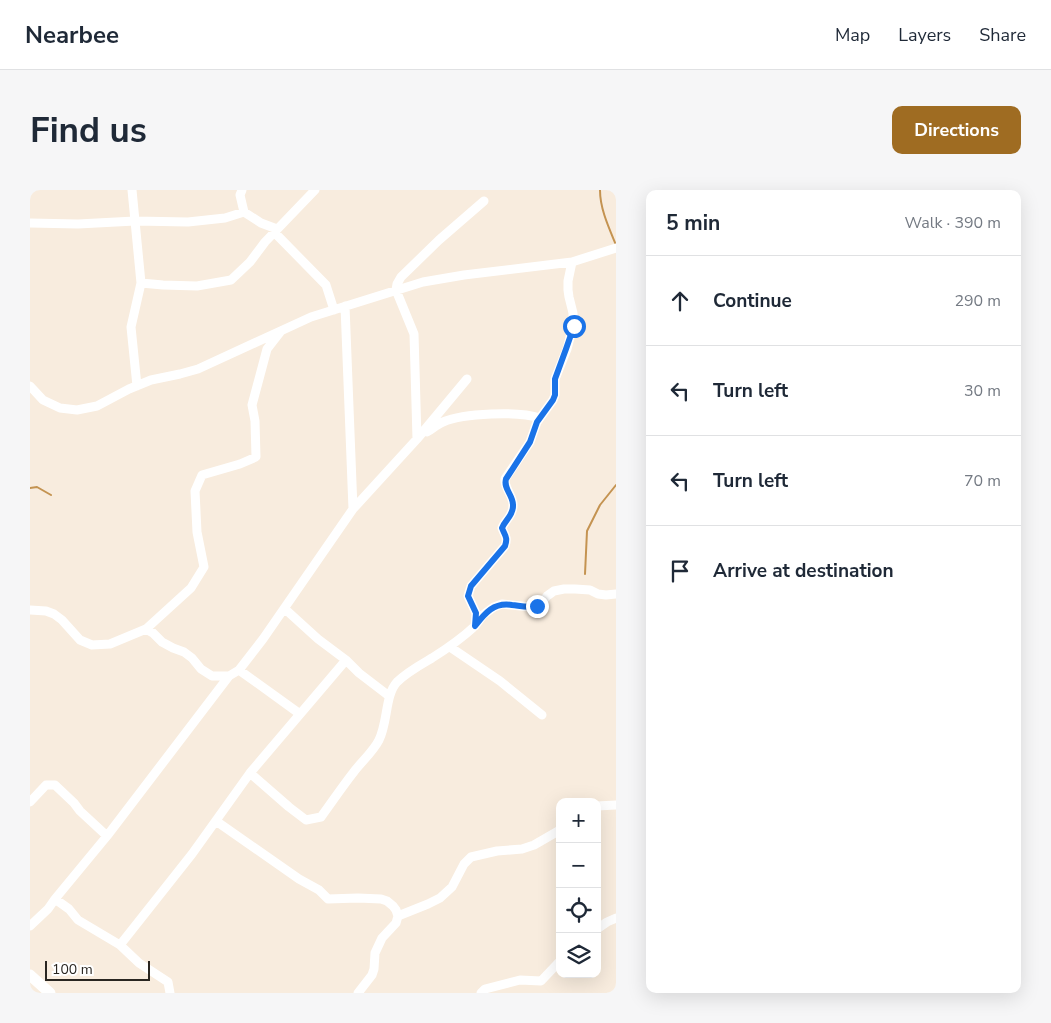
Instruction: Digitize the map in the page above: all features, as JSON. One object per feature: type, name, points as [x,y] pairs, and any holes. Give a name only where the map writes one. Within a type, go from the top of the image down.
[{"type":"street","points":[[132,190],[141,283],[131,327],[137,386]]},
{"type":"street","points":[[242,190],[240,194],[244,212],[276,230],[326,285],[334,310]]},
{"type":"street","points":[[141,283],[196,286],[231,280],[250,262],[276,230],[314,190]]},
{"type":"street","points":[[417,439],[414,334],[396,290],[397,284],[401,277],[439,240],[484,201]]},
{"type":"street","points":[[30,223],[188,222],[225,218],[244,212]]},
{"type":"street","points":[[30,386],[43,400],[60,408],[77,410],[96,406],[151,380],[198,369],[311,317],[396,290],[423,282],[456,276],[572,262],[616,248]]},
{"type":"street","points":[[475,626],[476,613],[468,596],[471,586],[505,546],[507,541],[502,526],[511,515],[514,504],[510,492],[504,483],[530,442],[537,422],[553,400],[555,395],[555,379],[574,326],[574,313],[568,290],[572,262]]},
{"type":"street","points":[[346,306],[353,509]]},
{"type":"street","points":[[30,610],[46,611],[54,614],[80,640],[92,645],[110,644],[146,629],[191,588],[204,567],[197,532],[195,491],[202,475],[240,464],[256,456],[255,421],[252,405],[267,349],[283,329]]},
{"type":"street","points":[[30,926],[48,909],[107,836],[229,676],[239,670],[285,609],[353,509],[417,439],[467,379]]},
{"type":"street","points":[[417,439],[442,422],[452,419],[485,414],[531,415],[540,418]]},
{"type":"street","points":[[250,773],[306,820],[321,817],[379,740],[389,696],[398,681],[464,636],[483,615],[502,604],[530,608],[542,603],[554,591],[564,589],[590,590],[606,595],[616,594]]},
{"type":"street","points":[[285,609],[318,639],[389,696]]},
{"type":"street","points":[[146,629],[162,642],[184,652],[201,669],[212,676],[229,676]]},
{"type":"street","points":[[450,646],[500,681],[542,715]]},
{"type":"street","points":[[120,945],[192,854],[250,773],[346,660]]},
{"type":"street","points":[[239,670],[300,714]]},
{"type":"street","points":[[30,802],[46,785],[55,785],[107,836]]},
{"type":"street","points":[[601,806],[616,805]]},
{"type":"street","points":[[216,821],[299,879],[320,890],[328,899],[381,899],[393,906],[398,916],[396,924],[382,938],[375,953],[372,975],[358,993]]},
{"type":"street","points":[[398,916],[440,898],[452,887],[464,864],[471,857],[534,845],[556,832]]},
{"type":"street","points":[[55,899],[69,909],[78,920],[120,945],[139,963],[168,982],[170,993]]},
{"type":"street","points":[[601,926],[616,918]]},
{"type":"street","points":[[481,993],[485,989],[520,980],[542,981],[556,965]]},
{"type":"street","points":[[30,975],[50,993]]},
{"type":"waterway","points":[[600,190],[603,211],[616,245]]},
{"type":"waterway","points":[[585,574],[587,531],[600,505],[616,485]]},
{"type":"waterway","points":[[30,488],[37,487],[51,495]]},
{"type":"route","points":[[537,606],[524,608],[502,604],[488,610],[475,626],[476,613],[468,596],[471,586],[505,546],[507,541],[502,526],[511,515],[514,504],[510,492],[504,483],[530,442],[537,422],[553,400],[555,395],[555,379],[574,326]]}]
